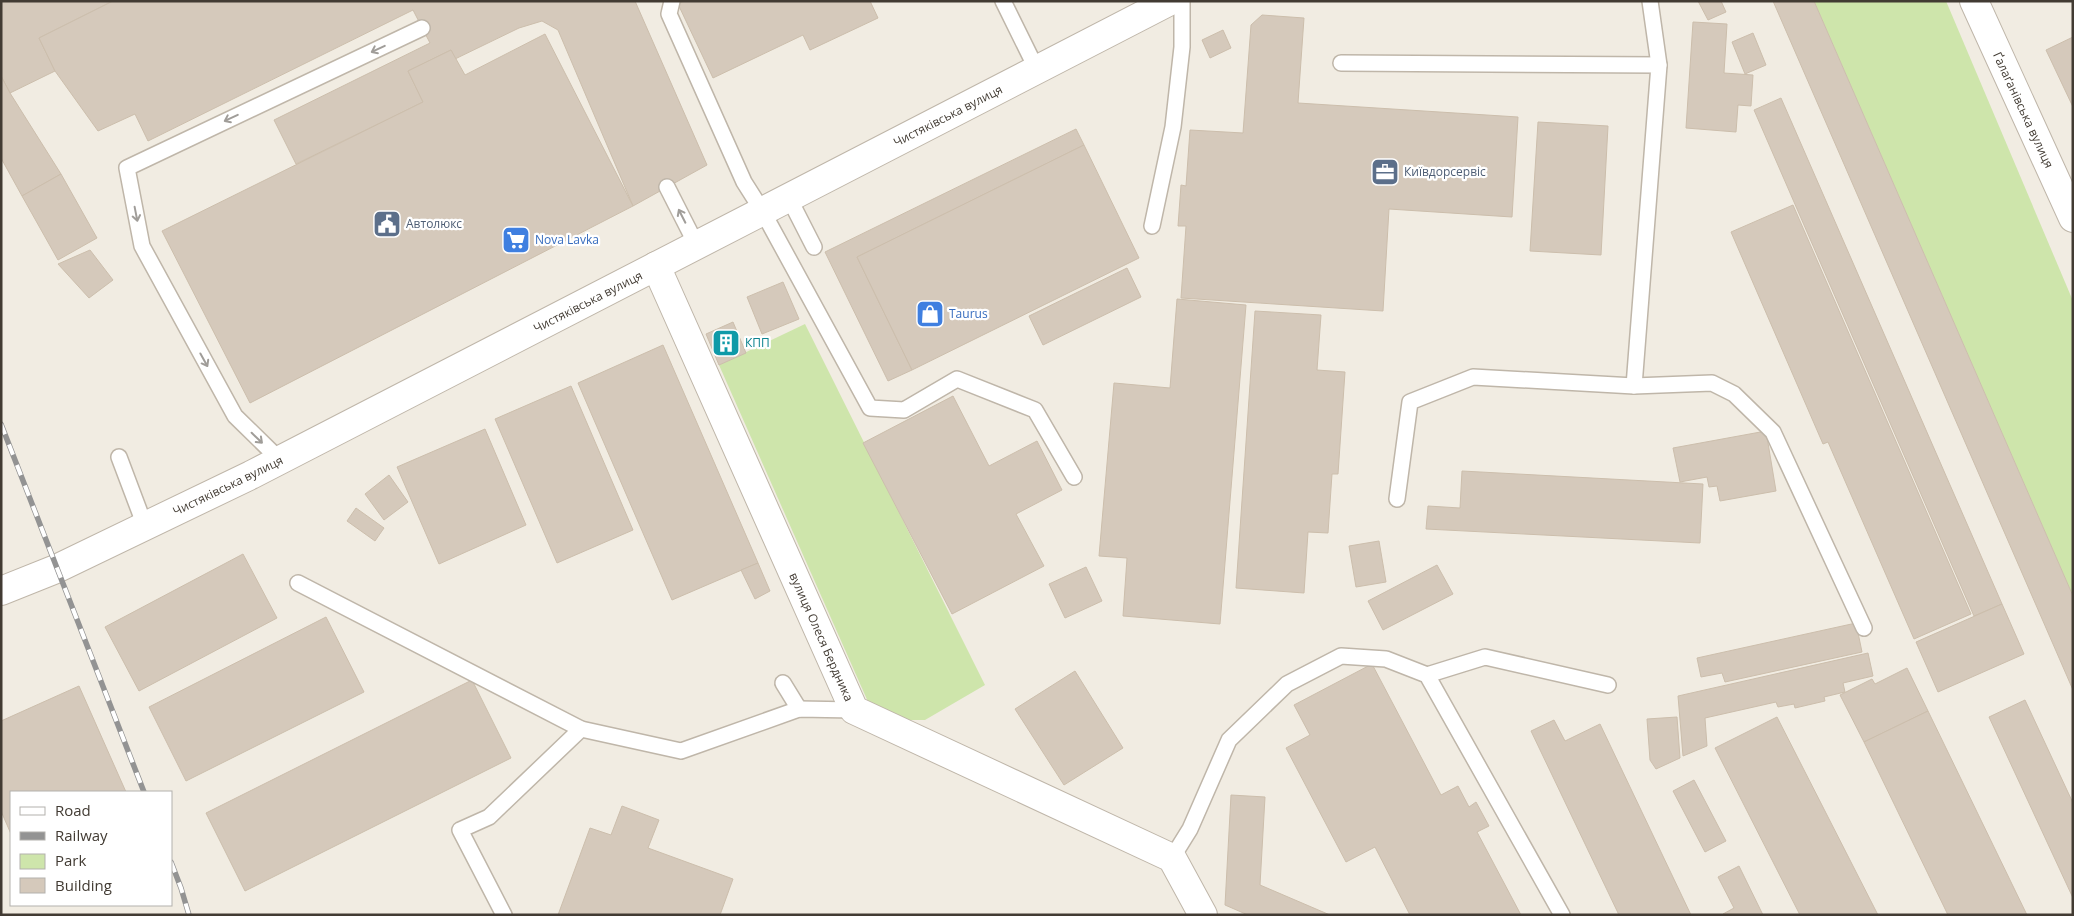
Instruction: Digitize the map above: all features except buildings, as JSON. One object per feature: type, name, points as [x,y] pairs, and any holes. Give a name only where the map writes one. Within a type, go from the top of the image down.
[{"type":"street","name":"Чистяківська вулиця","points":[[1,591],[56,569],[280,460],[1170,1]]},
{"type":"street","name":"Ґалаґанівська вулиця","points":[[1974,1],[2073,218]]},
{"type":"street","name":"вулиця Олеся Бердника","points":[[656,266],[854,710],[1172,858]]},
{"type":"street","points":[[1172,858],[1203,915]]},
{"type":"lane","points":[[672,1],[669,14],[744,182],[763,212],[870,408],[904,410],[957,379],[1035,410],[1074,477]]},
{"type":"lane","points":[[1003,1],[1037,70]]},
{"type":"lane","points":[[1152,226],[1173,126],[1182,47],[1182,1]]},
{"type":"lane","points":[[1634,386],[1659,65],[1650,1]]},
{"type":"lane","points":[[280,460],[235,416],[142,246],[127,168],[422,28]]},
{"type":"lane","points":[[1341,63],[1659,65]]},
{"type":"lane","points":[[667,187],[697,246]]},
{"type":"lane","points":[[789,198],[814,247]]},
{"type":"lane","points":[[1397,499],[1410,402],[1473,377],[1634,386],[1712,383],[1734,394],[1773,432],[1864,628]]},
{"type":"lane","points":[[119,457],[145,526]]},
{"type":"lane","points":[[298,583],[581,729],[682,751],[799,709],[854,710]]},
{"type":"lane","points":[[1172,858],[1190,829],[1229,740],[1288,684],[1341,656],[1386,658],[1427,675],[1562,915]]},
{"type":"lane","points":[[1427,675],[1485,657],[1608,684]]},
{"type":"lane","points":[[783,684],[799,709]]},
{"type":"lane","points":[[504,915],[460,830],[489,817],[581,729]]},
{"type":"green space","points":[[1814,1],[1946,1],[2073,301],[2073,596]]},
{"type":"green space","points":[[805,324],[985,685],[925,720],[897,720],[869,704],[719,365]]},
{"type":"railway","points":[[1,424],[144,791]]},
{"type":"railway","points":[[172,865],[189,915]]},
{"type":"place","name":"Київдорсервіс","points":[[1385,172]]},
{"type":"place","name":"Автолюкс","points":[[387,224]]},
{"type":"place","name":"Nova Lavka","points":[[516,240]]},
{"type":"place","name":"Taurus","points":[[930,314]]},
{"type":"place","name":"КПП","points":[[726,343]]}]
